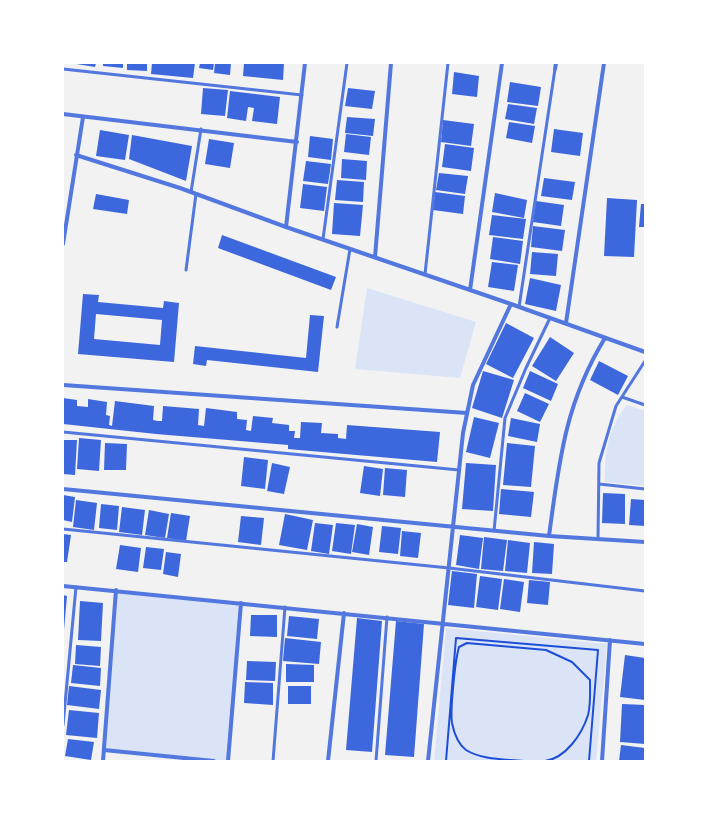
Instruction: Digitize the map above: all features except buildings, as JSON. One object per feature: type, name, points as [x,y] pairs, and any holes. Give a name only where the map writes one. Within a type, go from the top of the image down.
[{"type":"street","points":[[286,227],[305,63]]},
{"type":"street","points":[[376,257],[391,63]]},
{"type":"street","points":[[470,290],[502,63]]},
{"type":"street","points":[[555,69],[556,63]]},
{"type":"street","points":[[566,324],[604,63]]},
{"type":"street","points":[[63,114],[201,129],[297,142]]},
{"type":"street","points":[[63,244],[76,155],[84,117]]},
{"type":"street","points":[[76,155],[191,192],[286,227],[519,306],[645,352]]},
{"type":"street","points":[[428,761],[463,433],[473,385],[511,304]]},
{"type":"street","points":[[549,536],[561,452],[571,410],[590,363],[605,338]]},
{"type":"street","points":[[63,385],[467,413]]},
{"type":"street","points":[[63,489],[494,531],[645,542]]},
{"type":"street","points":[[63,586],[387,617],[645,644]]},
{"type":"street","points":[[103,761],[116,590]]},
{"type":"street","points":[[228,761],[241,603]]},
{"type":"street","points":[[328,761],[344,613]]},
{"type":"street","points":[[602,761],[610,640]]},
{"type":"street","points":[[104,750],[214,761]]},
{"type":"lane","points":[[323,239],[348,63]]},
{"type":"lane","points":[[425,274],[448,63]]},
{"type":"lane","points":[[63,69],[302,95]]},
{"type":"lane","points":[[519,306],[555,69]]},
{"type":"lane","points":[[191,192],[201,129]]},
{"type":"lane","points":[[186,270],[196,194]]},
{"type":"lane","points":[[337,327],[350,248]]},
{"type":"lane","points":[[494,531],[505,418],[526,368],[550,318]]},
{"type":"lane","points":[[598,539],[599,462],[616,406],[645,361]]},
{"type":"lane","points":[[622,397],[645,405]]},
{"type":"lane","points":[[63,432],[460,470]]},
{"type":"lane","points":[[599,484],[645,489]]},
{"type":"lane","points":[[63,529],[449,568],[645,592]]},
{"type":"lane","points":[[63,725],[76,587]]},
{"type":"lane","points":[[273,761],[285,607]]},
{"type":"lane","points":[[376,761],[387,617]]},
{"type":"path","points":[[446,761],[456,638],[598,650],[589,761]]},
{"type":"path","points":[[523,761],[484,757],[466,750],[458,742],[452,722],[456,658],[459,647],[467,643],[546,650],[572,662],[590,680],[589,714],[580,732],[560,756],[545,761]]},
{"type":"shaded area","points":[[367,288],[476,322],[460,378],[355,369]]},
{"type":"shaded area","points":[[627,405],[645,411],[645,486],[605,482],[605,461],[608,441],[615,422]]},
{"type":"shaded area","points":[[116,590],[241,603],[228,761],[104,750]]},
{"type":"shaded area","points":[[446,628],[607,644],[596,761],[434,761]]}]
